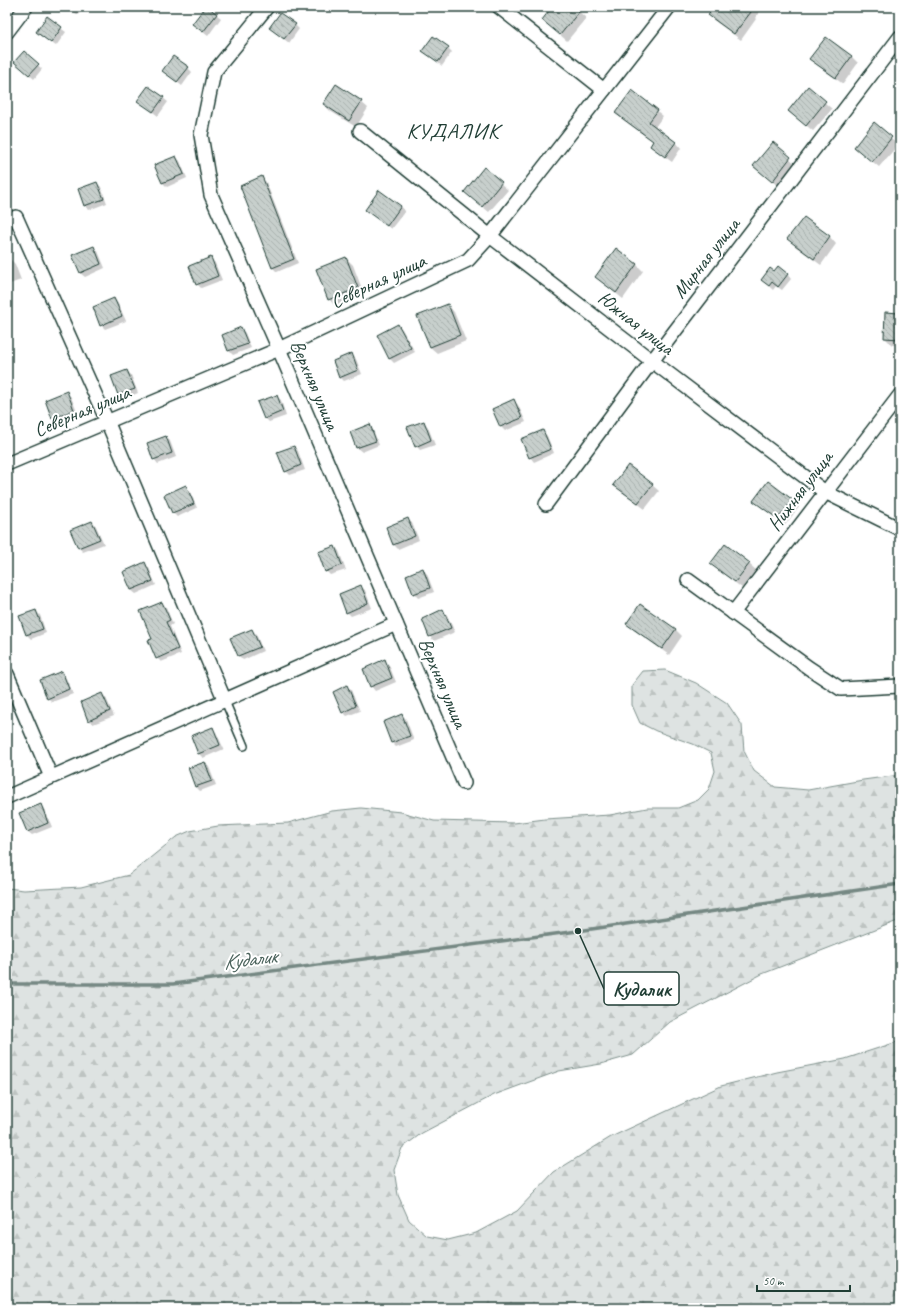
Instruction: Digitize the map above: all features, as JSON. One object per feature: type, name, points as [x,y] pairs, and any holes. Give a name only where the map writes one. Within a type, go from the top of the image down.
[{"type":"street","points":[[7,32],[26,7]]},
{"type":"street","name":"Верхняя улица","points":[[267,7],[214,72],[201,135],[211,195],[279,349],[464,783]]},
{"type":"street","points":[[499,7],[604,90]]},
{"type":"street","name":"Северная улица","points":[[7,464],[279,349],[468,260],[490,236],[668,7]]},
{"type":"street","name":"Мирная улица","points":[[546,504],[652,361],[900,37]]},
{"type":"street","name":"Южная улица","points":[[360,131],[490,236],[825,492],[900,529]]},
{"type":"street","points":[[16,217],[107,421],[225,701]]},
{"type":"street","name":"Нижняя улица","points":[[733,613],[900,395]]},
{"type":"street","points":[[688,580],[809,668],[841,689],[900,686]]},
{"type":"street","points":[[7,797],[396,624]]},
{"type":"street","points":[[7,674],[51,777]]},
{"type":"lane","points":[[225,701],[244,746]]},
{"type":"green space","points":[[665,670],[696,683],[727,703],[742,725],[744,751],[754,771],[775,787],[808,790],[900,775],[900,920],[762,974],[670,1022],[633,1055],[601,1064],[559,1071],[494,1095],[422,1133],[402,1148],[394,1170],[398,1195],[409,1220],[427,1236],[448,1240],[476,1233],[517,1211],[554,1172],[611,1137],[721,1086],[777,1072],[845,1059],[900,1041],[900,1308],[7,1308],[7,888],[24,890],[81,887],[129,875],[176,837],[190,831],[218,826],[288,823],[332,811],[361,808],[401,812],[434,821],[514,823],[545,819],[610,815],[647,808],[678,808],[698,800],[709,789],[715,771],[711,753],[693,744],[656,731],[640,723],[632,705],[632,685],[643,671]]},
{"type":"building","points":[[205,7],[208,7],[217,14],[203,32],[192,24]]},
{"type":"building","points":[[552,7],[583,7],[560,35],[542,20]]},
{"type":"building","points":[[713,7],[744,7],[751,12],[734,34],[708,15]]},
{"type":"building","points":[[280,13],[296,24],[284,39],[269,28]]},
{"type":"building","points":[[47,16],[62,27],[51,43],[36,32]]},
{"type":"building","points":[[433,36],[449,47],[438,62],[422,51]]},
{"type":"building","points":[[826,37],[852,56],[836,78],[809,59]]},
{"type":"building","points":[[24,51],[39,64],[29,75],[14,62]]},
{"type":"building","points":[[173,56],[189,67],[177,82],[162,71]]},
{"type":"building","points":[[336,84],[362,101],[349,121],[323,104]]},
{"type":"building","points":[[148,86],[164,97],[153,112],[137,101]]},
{"type":"building","points":[[808,86],[826,101],[806,126],[788,111]]},
{"type":"building","points":[[632,90],[658,110],[649,122],[676,142],[665,157],[650,146],[653,141],[615,113]]},
{"type":"building","points":[[874,122],[892,137],[872,162],[854,147]]},
{"type":"building","points":[[773,142],[791,157],[772,182],[753,166]]},
{"type":"building","points":[[176,156],[184,174],[162,183],[154,165]]},
{"type":"building","points":[[484,167],[502,182],[482,207],[464,192]]},
{"type":"building","points":[[262,176],[294,259],[272,268],[240,186]]},
{"type":"building","points":[[97,182],[104,199],[84,206],[78,189]]},
{"type":"building","points":[[379,190],[401,206],[387,226],[365,210]]},
{"type":"building","points":[[804,217],[830,236],[814,259],[787,239]]},
{"type":"building","points":[[94,246],[101,264],[80,273],[72,255]]},
{"type":"building","points":[[616,248],[637,264],[616,293],[595,277]]},
{"type":"building","points":[[211,257],[218,276],[196,285],[189,266]]},
{"type":"building","points":[[346,257],[358,288],[328,300],[316,269]]},
{"type":"building","points":[[778,266],[788,274],[778,287],[772,282],[769,286],[761,280],[770,268],[774,271]]},
{"type":"building","points":[[114,298],[122,316],[100,326],[93,307]]},
{"type":"building","points":[[448,304],[460,335],[430,347],[417,316]]},
{"type":"building","points":[[885,312],[900,313],[900,339],[884,338]]},
{"type":"building","points":[[398,324],[411,348],[389,359],[377,335]]},
{"type":"building","points":[[241,327],[248,344],[228,351],[222,335]]},
{"type":"building","points":[[352,353],[358,370],[339,378],[333,361]]},
{"type":"building","points":[[127,370],[135,389],[118,395],[111,376]]},
{"type":"building","points":[[67,391],[74,410],[52,419],[45,400]]},
{"type":"building","points":[[277,395],[283,411],[264,419],[257,402]]},
{"type":"building","points":[[514,399],[522,418],[500,427],[492,409]]},
{"type":"building","points":[[424,421],[431,440],[415,447],[407,427]]},
{"type":"building","points":[[370,424],[376,441],[356,448],[350,432]]},
{"type":"building","points":[[543,430],[551,449],[529,458],[521,439]]},
{"type":"building","points":[[166,436],[172,453],[153,460],[147,443]]},
{"type":"building","points":[[294,446],[301,465],[285,472],[277,452]]},
{"type":"building","points":[[628,465],[653,484],[638,503],[613,485]]},
{"type":"building","points":[[768,481],[793,500],[778,519],[753,501]]},
{"type":"building","points":[[186,485],[194,504],[172,513],[164,495]]},
{"type":"building","points":[[408,518],[415,536],[393,545],[386,527]]},
{"type":"building","points":[[92,521],[100,539],[78,548],[70,530]]},
{"type":"building","points":[[725,544],[750,563],[735,582],[710,564]]},
{"type":"building","points":[[335,546],[342,565],[325,572],[318,552]]},
{"type":"building","points":[[145,562],[153,581],[131,590],[123,572]]},
{"type":"building","points":[[423,568],[430,588],[413,594],[406,575]]},
{"type":"building","points":[[361,585],[368,603],[346,613],[339,594]]},
{"type":"building","points":[[162,602],[170,620],[166,622],[178,649],[156,659],[148,640],[152,639],[140,611]]},
{"type":"building","points":[[640,604],[676,629],[662,649],[626,624]]},
{"type":"building","points":[[443,609],[451,628],[429,637],[422,619]]},
{"type":"building","points":[[36,610],[43,629],[26,635],[19,616]]},
{"type":"building","points":[[252,629],[260,647],[238,656],[230,638]]},
{"type":"building","points":[[385,659],[392,678],[370,687],[363,669]]},
{"type":"building","points":[[62,671],[69,689],[47,699],[40,680]]},
{"type":"building","points":[[347,685],[356,706],[342,713],[333,692]]},
{"type":"building","points":[[102,693],[110,711],[88,721],[81,702]]},
{"type":"building","points":[[402,714],[410,736],[391,743],[383,722]]},
{"type":"building","points":[[213,727],[220,745],[198,754],[191,736]]},
{"type":"building","points":[[205,762],[212,781],[195,787],[188,768]]},
{"type":"building","points":[[41,804],[48,823],[27,832],[19,813]]},
{"type":"waterway","name":"Кудалик","points":[[7,984],[173,984],[578,931],[900,884]]},
{"type":"place","name":"Кудалик","points":[[578,931]]},
{"type":"district","name":"КУДАЛИК","points":[[453,131]]}]
